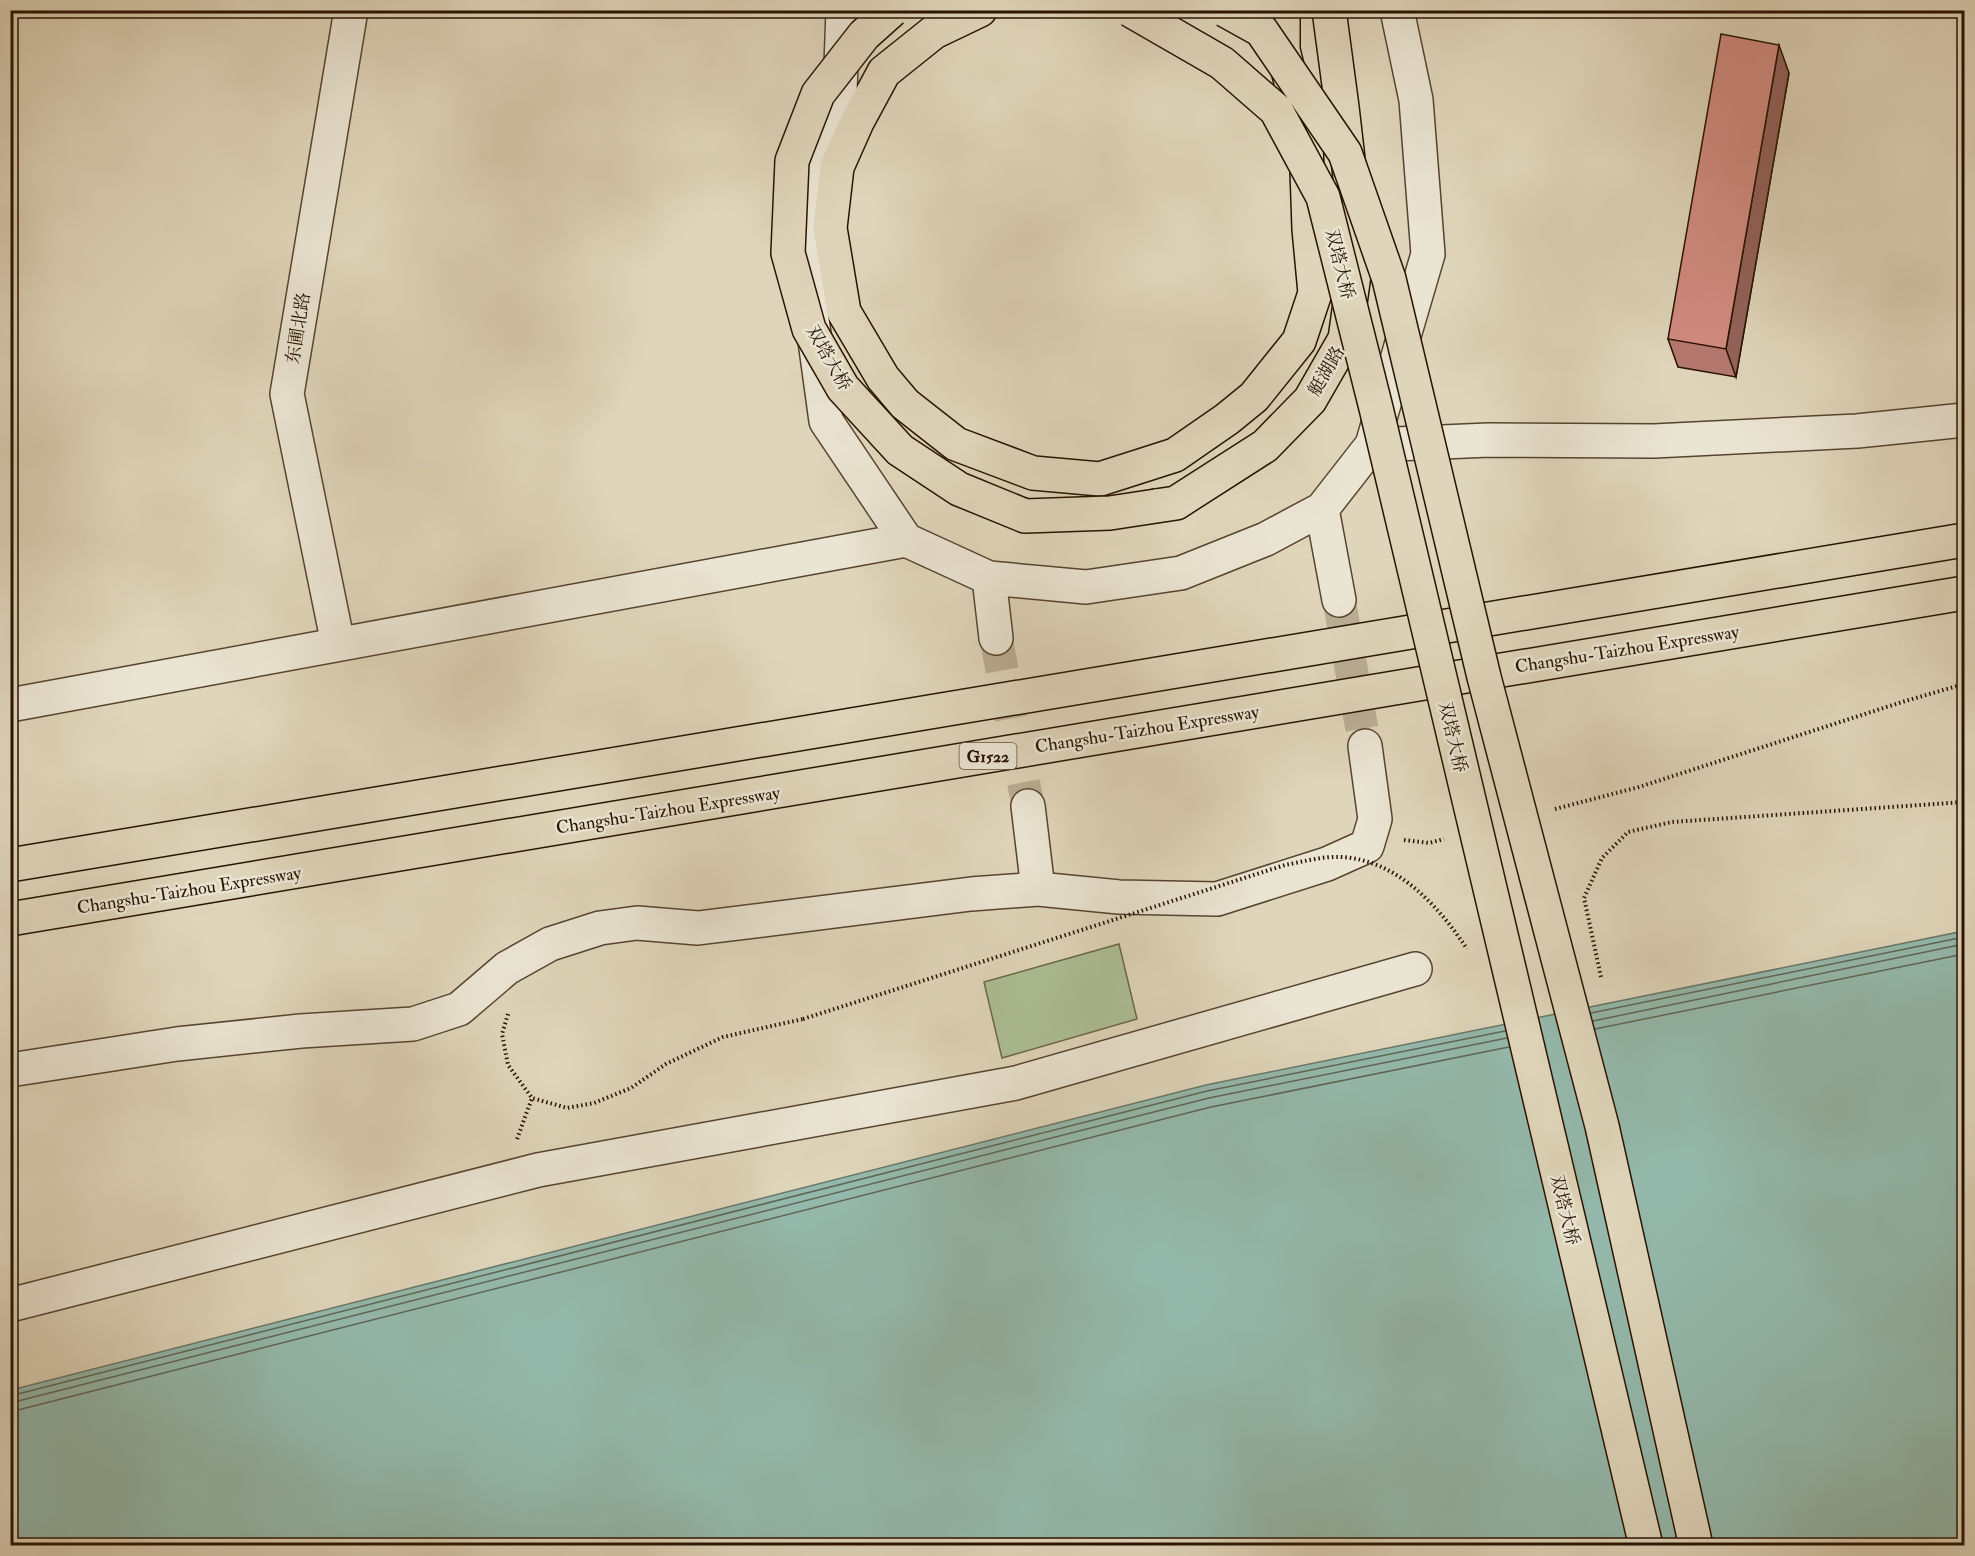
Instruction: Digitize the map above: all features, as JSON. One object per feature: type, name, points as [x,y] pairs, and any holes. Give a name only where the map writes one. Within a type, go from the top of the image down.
[{"type":"main road","name":"双塔大桥","points":[[892,10],[864,35],[818,94],[792,161],[788,253],[809,329],[843,388],[900,450],[959,489],[1025,516],[1110,513],[1156,506]]},
{"type":"main road","name":"双塔大桥","points":[[980,10],[934,32],[884,72],[857,122],[837,167],[830,228],[844,312],[883,378],[905,404],[956,444],[1034,473],[1100,479],[1175,455],[1227,419],[1254,397],[1299,341],[1315,293],[1309,229],[1306,142],[1283,50],[1283,10]]},
{"type":"main road","name":"双塔大桥","points":[[1130,10],[1222,63],[1276,110],[1323,197],[1381,431],[1646,1545]]},
{"type":"main road","points":[[1225,10],[1261,30],[1345,153],[1389,279],[1484,677],[1602,1126],[1696,1545]]},
{"type":"main road","name":"艇湖路","points":[[1156,506],[1176,503],[1266,446],[1310,400],[1345,339],[1358,246],[1329,10]]},
{"type":"main road","points":[[10,865],[1965,540]]},
{"type":"main road","name":"Changshu-Taizhou Expressway","points":[[10,920],[1965,593]]},
{"type":"street","name":"东圃北路","points":[[338,644],[287,394],[351,10]]},
{"type":"street","points":[[843,10],[840,92],[804,261],[826,421],[906,540],[989,578],[1086,587],[1181,573],[1266,538],[1322,509],[1372,444],[1428,255],[1416,100],[1398,10]]},
{"type":"street","points":[[1372,444],[1490,440],[1654,441],[1857,431],[1965,420]]},
{"type":"street","points":[[1322,509],[1339,600]]},
{"type":"street","points":[[10,705],[906,540]]},
{"type":"street","points":[[989,578],[996,638]]},
{"type":"street","points":[[10,1071],[177,1044],[301,1031],[413,1024],[459,1009],[507,968],[550,944],[600,928],[637,923],[698,928],[959,896],[1038,889],[1119,897],[1217,899],[1328,864],[1367,846],[1375,819],[1365,746]]},
{"type":"street","points":[[1028,806],[1038,889]]},
{"type":"street","points":[[10,1305],[538,1170],[1016,1083],[1415,969]]},
{"type":"path","points":[[1555,809],[1640,786],[1965,684]]},
{"type":"path","points":[[1602,979],[1584,898],[1602,858],[1628,832],[1672,822],[1965,802]]},
{"type":"path","points":[[1375,819],[1400,839],[1429,843],[1452,837]]},
{"type":"path","points":[[511,1005],[502,1034],[508,1065],[532,1098],[567,1108],[594,1103],[631,1088],[666,1065],[723,1037],[803,1019],[1285,865],[1338,856],[1374,863],[1416,889],[1447,920],[1467,949],[1470,960]]},
{"type":"green space","points":[[1119,944],[1137,1019],[1002,1058],[984,982]]},
{"type":"water","points":[[1964,931],[1964,1545],[11,1546],[11,1390],[1206,1085]]},
{"type":"building","points":[[1721,34],[1779,45],[1726,349],[1668,339]]},
{"type":"tunnel","points":[[1339,600],[1365,746]]},
{"type":"tunnel","points":[[996,638],[1028,806]]}]
